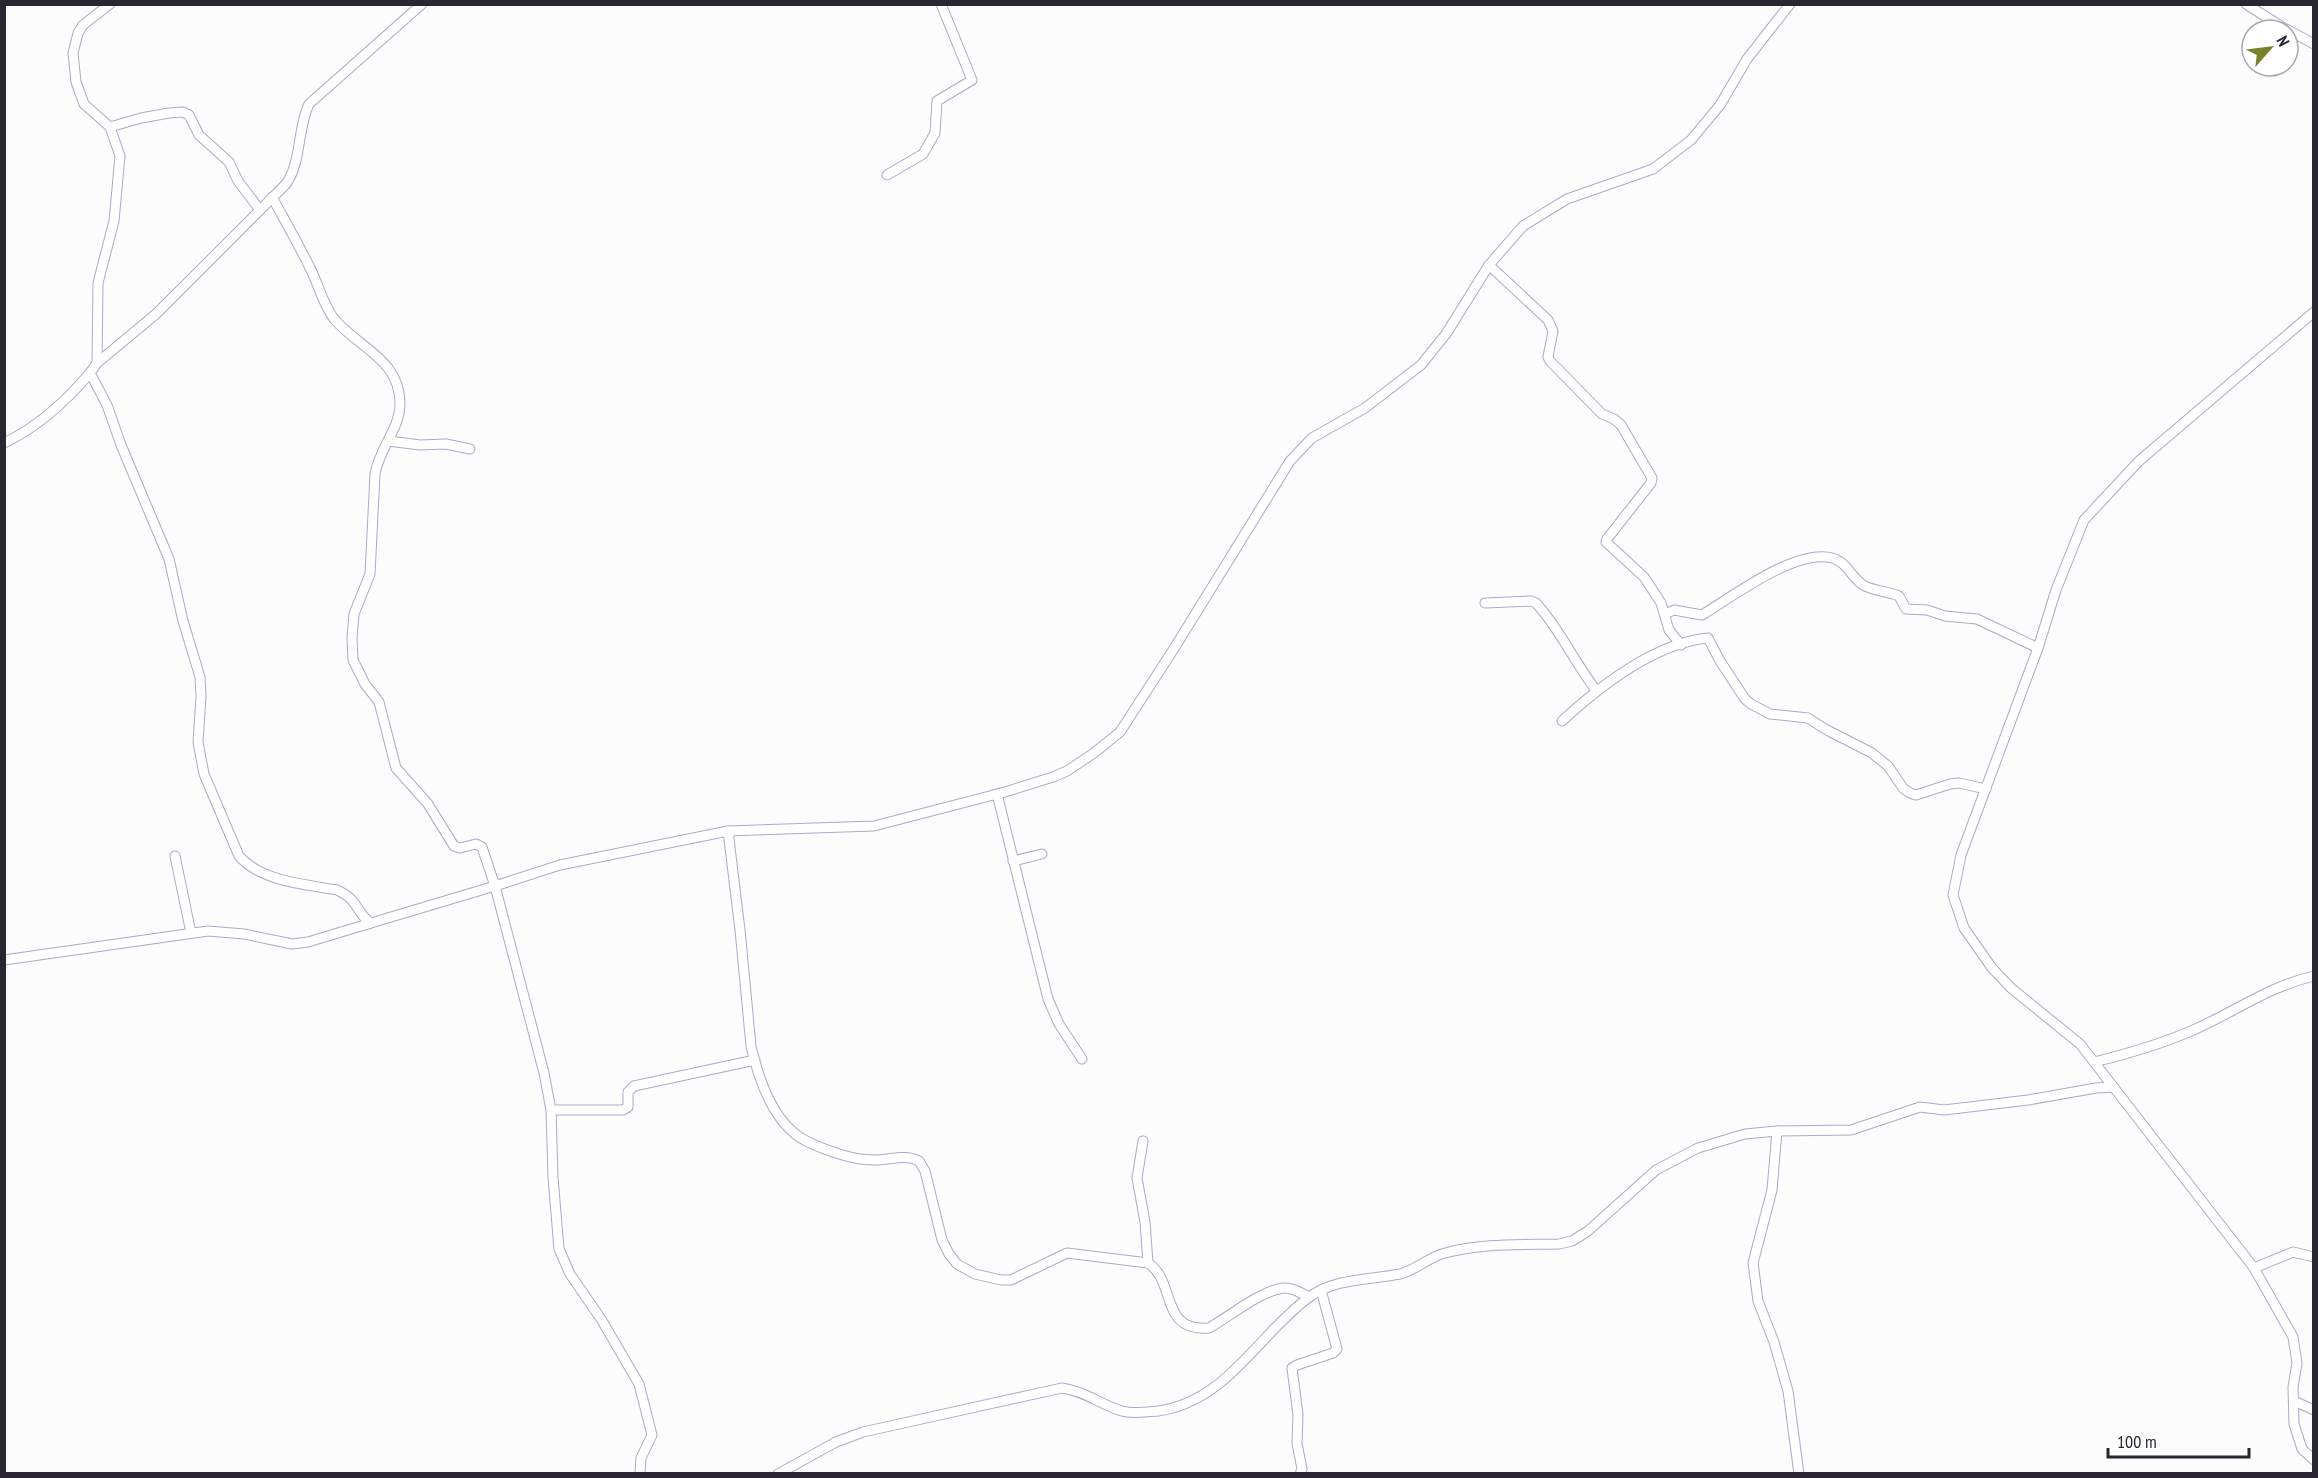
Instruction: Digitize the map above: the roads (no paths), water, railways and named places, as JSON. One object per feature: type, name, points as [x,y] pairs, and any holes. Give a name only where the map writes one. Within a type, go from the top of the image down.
[{"type":"street","points":[[97,363],[98,283],[114,222],[120,166],[119,149],[110,127],[84,104],[76,82],[73,53],[78,33],[83,25],[110,4]]},
{"type":"street","points":[[4,444],[24,432],[68,396],[97,363],[156,314],[260,210],[291,176],[301,120],[309,104],[422,4]]},
{"type":"street","points":[[887,176],[923,154],[935,133],[937,101],[972,80],[941,4]]},
{"type":"street","points":[[4,960],[191,933],[223,931],[292,944],[308,942],[560,865],[728,831],[874,826],[997,794],[1067,771],[1120,732],[1290,461],[1312,438],[1365,408],[1421,365],[1446,334],[1489,265],[1523,226],[1574,196],[1653,169],[1681,149],[1720,105],[1747,59],[1790,4]]},
{"type":"street","points":[[2246,4],[2269,18]]},
{"type":"street","points":[[2300,37],[2313,45]]},
{"type":"street","points":[[110,127],[169,113],[183,112],[189,115],[199,135],[229,162],[238,181],[260,210]]},
{"type":"street","points":[[272,196],[299,245],[328,310],[336,321],[372,349],[393,375],[398,386],[400,405],[397,422],[378,459],[375,474],[370,574],[354,614],[353,660],[361,677],[379,702],[396,768],[428,804],[454,846],[460,848],[476,844],[482,847],[495,886],[544,1073],[551,1110],[553,1177],[559,1249],[570,1274],[601,1319],[639,1384],[652,1435],[641,1458],[640,1473]]},
{"type":"street","points":[[1489,265],[1548,320],[1553,331],[1548,357],[1550,361],[1602,414],[1621,425],[1652,478],[1651,483],[1606,542],[1644,577],[1661,603],[1669,630],[1681,645]]},
{"type":"street","points":[[2313,312],[2139,461],[2084,520],[2056,590],[2038,648],[1961,855],[1954,884],[1956,908],[1964,928],[1992,968],[2011,988],[2080,1044],[2254,1268],[2293,1337],[2297,1363],[2293,1387],[2296,1434],[2302,1449],[2313,1460]]},
{"type":"street","points":[[90,373],[107,405],[121,445],[169,559],[180,611],[200,677],[198,742],[204,774],[236,849],[247,865],[263,873],[338,890],[348,895],[358,905],[364,918],[371,923]]},
{"type":"street","points":[[388,441],[420,445],[446,444],[470,449]]},
{"type":"street","points":[[1665,614],[1674,610],[1702,615],[1779,570],[1803,560],[1822,557],[1840,562],[1863,585],[1899,596],[1906,609],[1927,610],[1945,616],[1977,619],[2038,648]]},
{"type":"street","points":[[1485,603],[1531,601],[1536,603],[1559,632],[1579,668],[1596,690]]},
{"type":"street","points":[[1562,721],[1596,690],[1627,669],[1659,653],[1708,638],[1720,661],[1745,699],[1751,704],[1770,714],[1808,718],[1872,753],[1888,766],[1903,788],[1910,793],[1916,795],[1959,783],[1986,789]]},
{"type":"street","points":[[997,794],[1050,1005],[1059,1024],[1082,1059]]},
{"type":"street","points":[[728,831],[755,1060],[770,1100],[784,1122],[798,1136],[825,1149],[854,1159],[874,1161],[904,1157],[919,1161],[925,1171],[942,1240],[957,1264],[985,1277],[1007,1281],[1067,1253],[1148,1263],[1161,1276],[1173,1313],[1181,1322],[1200,1329],[1209,1328],[1266,1293],[1283,1288],[1292,1289],[1309,1298]]},
{"type":"street","points":[[1013,861],[1042,854]]},
{"type":"street","points":[[175,856],[191,933]]},
{"type":"street","points":[[2094,1062],[2191,1031],[2291,981],[2313,976]]},
{"type":"street","points":[[551,1110],[623,1110],[628,1107],[628,1092],[634,1086],[755,1060]]},
{"type":"street","points":[[778,1473],[836,1442],[862,1432],[1062,1389],[1074,1390],[1121,1411],[1159,1411],[1177,1406],[1194,1400],[1218,1385],[1309,1298],[1321,1290],[1363,1278],[1410,1271],[1443,1254],[1473,1247],[1559,1244],[1572,1241],[1588,1231],[1656,1170],[1698,1148],[1744,1134],[1851,1130],[1920,1107],[1944,1110],[2028,1100],[2096,1088],[2114,1088]]},
{"type":"street","points":[[1777,1131],[1772,1190],[1753,1263],[1758,1301],[1774,1342],[1788,1391],[1799,1473]]},
{"type":"street","points":[[1143,1141],[1137,1178],[1145,1222],[1148,1263]]},
{"type":"street","points":[[2254,1268],[2292,1252],[2313,1257]]},
{"type":"street","points":[[1300,1473],[1302,1469],[1298,1443],[1298,1415],[1292,1368],[1333,1353],[1337,1349],[1321,1290]]},
{"type":"street","points":[[2294,1401],[2313,1410]]}]
